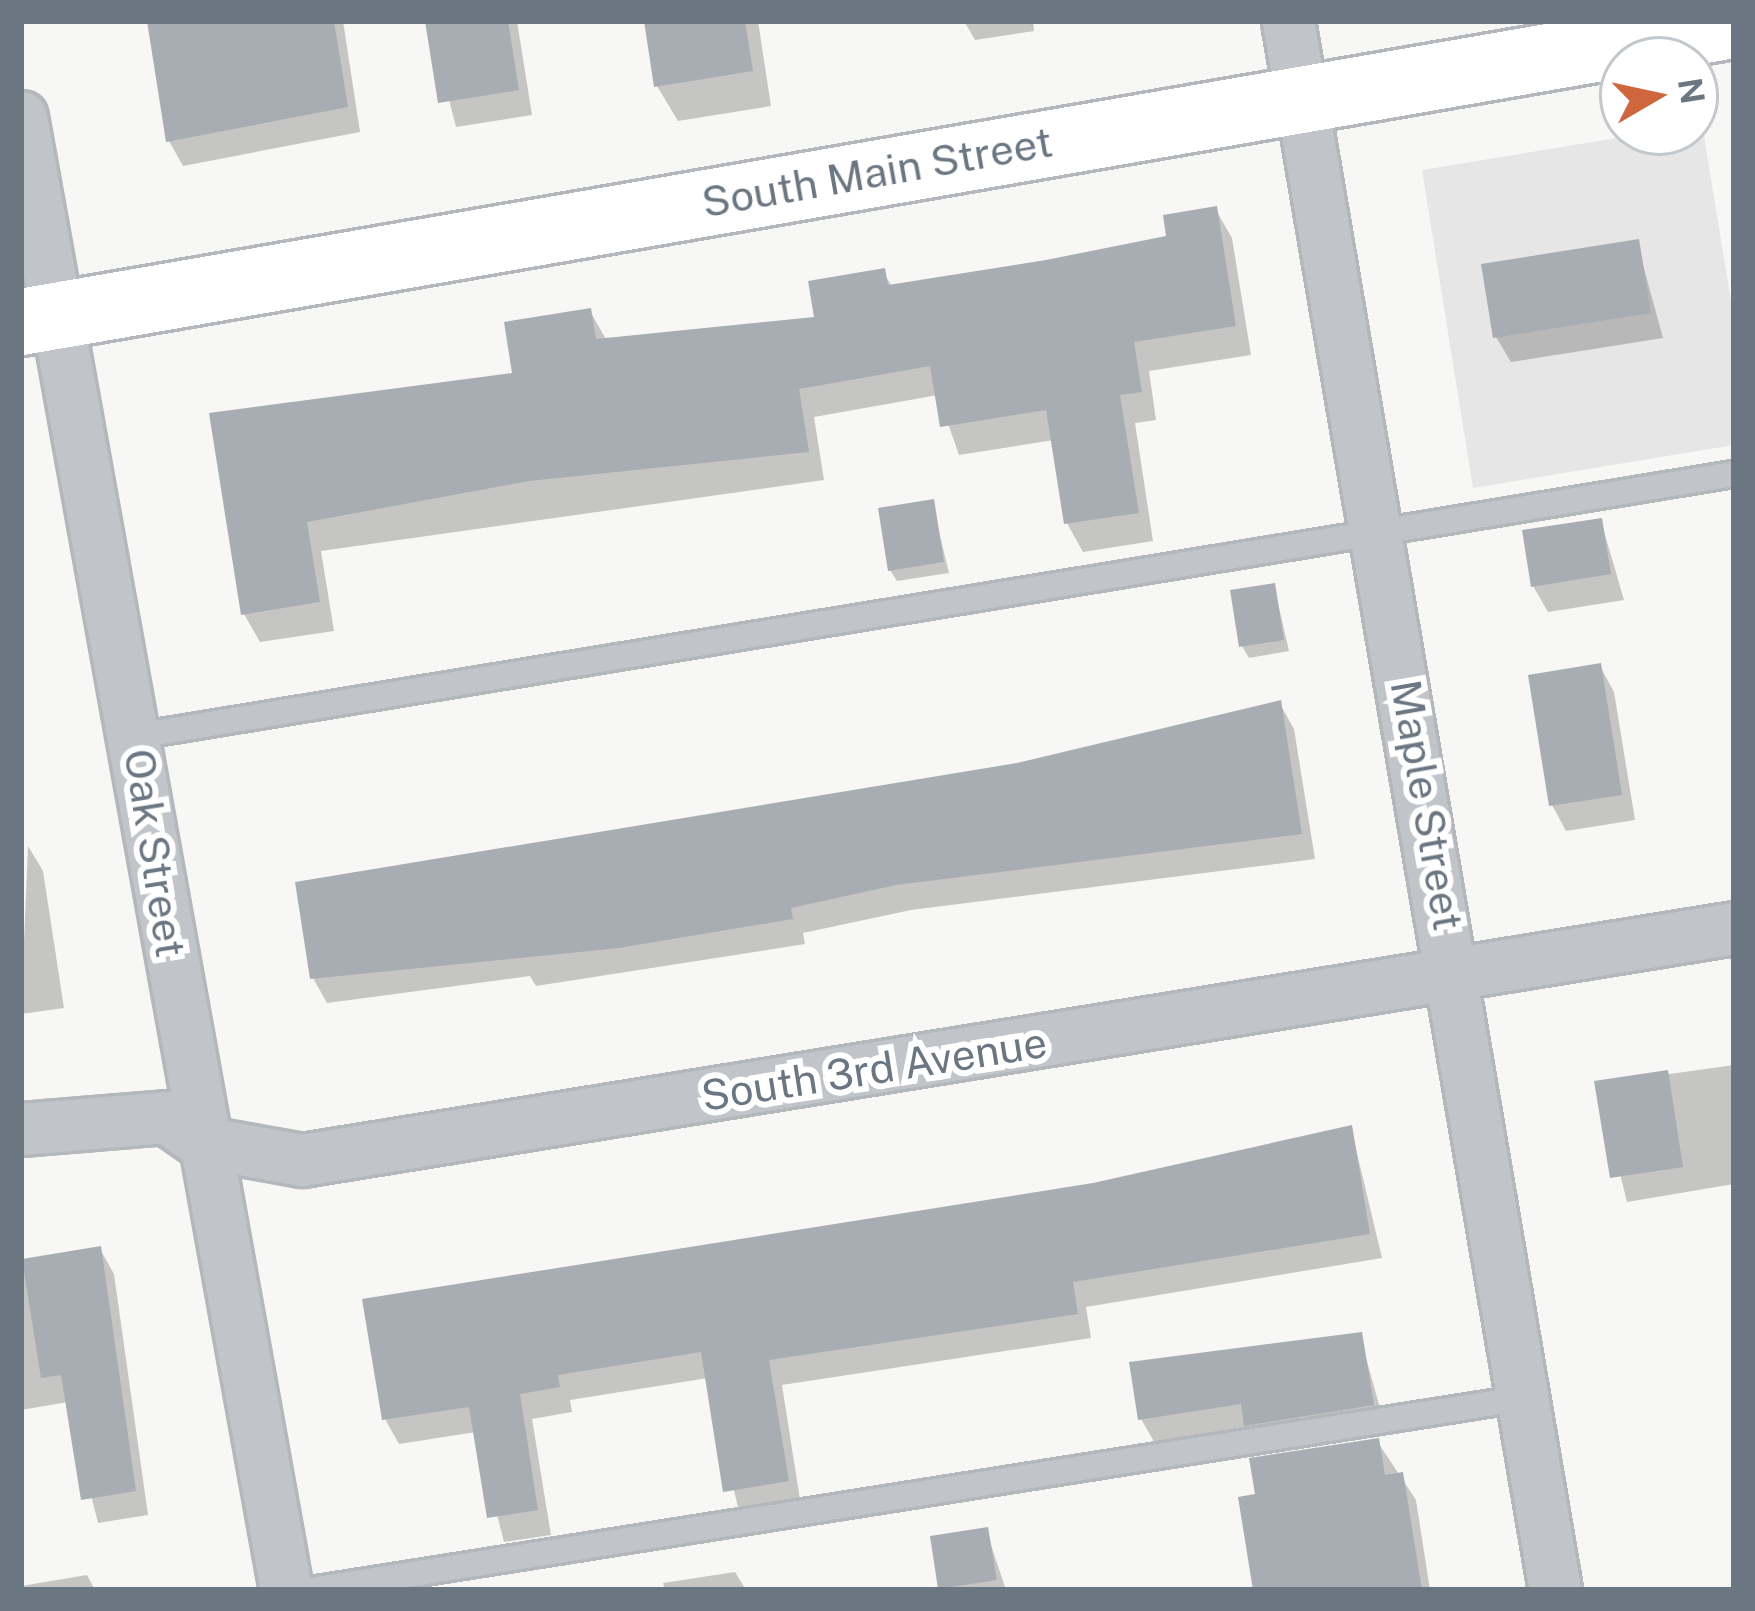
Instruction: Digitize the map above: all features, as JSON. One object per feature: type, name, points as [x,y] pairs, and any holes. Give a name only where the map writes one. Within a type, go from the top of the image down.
[{"type":"main road","name":"South Main Street","points":[[37,319],[1693,27]]},
{"type":"street","name":"Maple Street","points":[[1288,21],[1457,974],[1555,1590]]},
{"type":"street","name":"Oak Street","points":[[21,118],[37,319],[137,736],[202,1142],[286,1590]]},
{"type":"street","name":"South 3rd Avenue","points":[[21,1129],[166,1117],[202,1142],[302,1160],[1734,928]]},
{"type":"lane","points":[[137,736],[1734,474]]},
{"type":"lane","points":[[311,1590],[1524,1398]]},
{"type":"shaded area","points":[[1599,141],[1599,156],[1707,156],[1734,320],[1734,445],[1473,488],[1422,170]]},
{"type":"building","points":[[147,21],[334,21],[348,107],[166,142]]},
{"type":"building","points":[[425,21],[508,21],[519,90],[438,103]]},
{"type":"building","points":[[644,21],[745,21],[753,71],[654,87]]},
{"type":"building","points":[[1217,206],[1236,326],[1134,342],[1142,392],[1120,395],[1139,513],[1064,524],[1046,410],[940,427],[930,366],[799,389],[809,452],[529,481],[307,522],[320,602],[241,615],[209,413],[512,373],[504,322],[591,308],[596,339],[814,317],[808,281],[885,268],[888,285],[1046,260],[1166,236],[1163,215]]},
{"type":"building","points":[[1639,239],[1651,313],[1493,338],[1481,264]]},
{"type":"building","points":[[934,499],[944,562],[888,571],[878,508]]},
{"type":"building","points":[[1602,518],[1611,574],[1531,587],[1522,530]]},
{"type":"building","points":[[1275,583],[1284,640],[1239,647],[1230,590]]},
{"type":"building","points":[[1601,663],[1622,795],[1549,806],[1528,675]]},
{"type":"building","points":[[1281,700],[1302,834],[896,885],[791,908],[793,919],[619,948],[310,979],[295,882],[1017,763]]},
{"type":"building","points":[[1668,1070],[1683,1167],[1610,1178],[1594,1081]]},
{"type":"building","points":[[1352,1125],[1370,1234],[1073,1282],[1078,1314],[769,1360],[789,1481],[723,1492],[701,1352],[558,1375],[560,1387],[520,1394],[538,1510],[487,1518],[469,1407],[382,1420],[362,1299],[1093,1183]]},
{"type":"building","points":[[101,1246],[136,1491],[81,1500],[61,1375],[41,1378],[22,1259]]},
{"type":"building","points":[[1362,1332],[1374,1405],[1244,1426],[1241,1404],[1138,1420],[1129,1362]]},
{"type":"building","points":[[1379,1438],[1385,1475],[1403,1472],[1422,1590],[1253,1590],[1238,1497],[1255,1494],[1249,1458]]},
{"type":"building","points":[[988,1527],[997,1580],[938,1589],[930,1536]]}]
